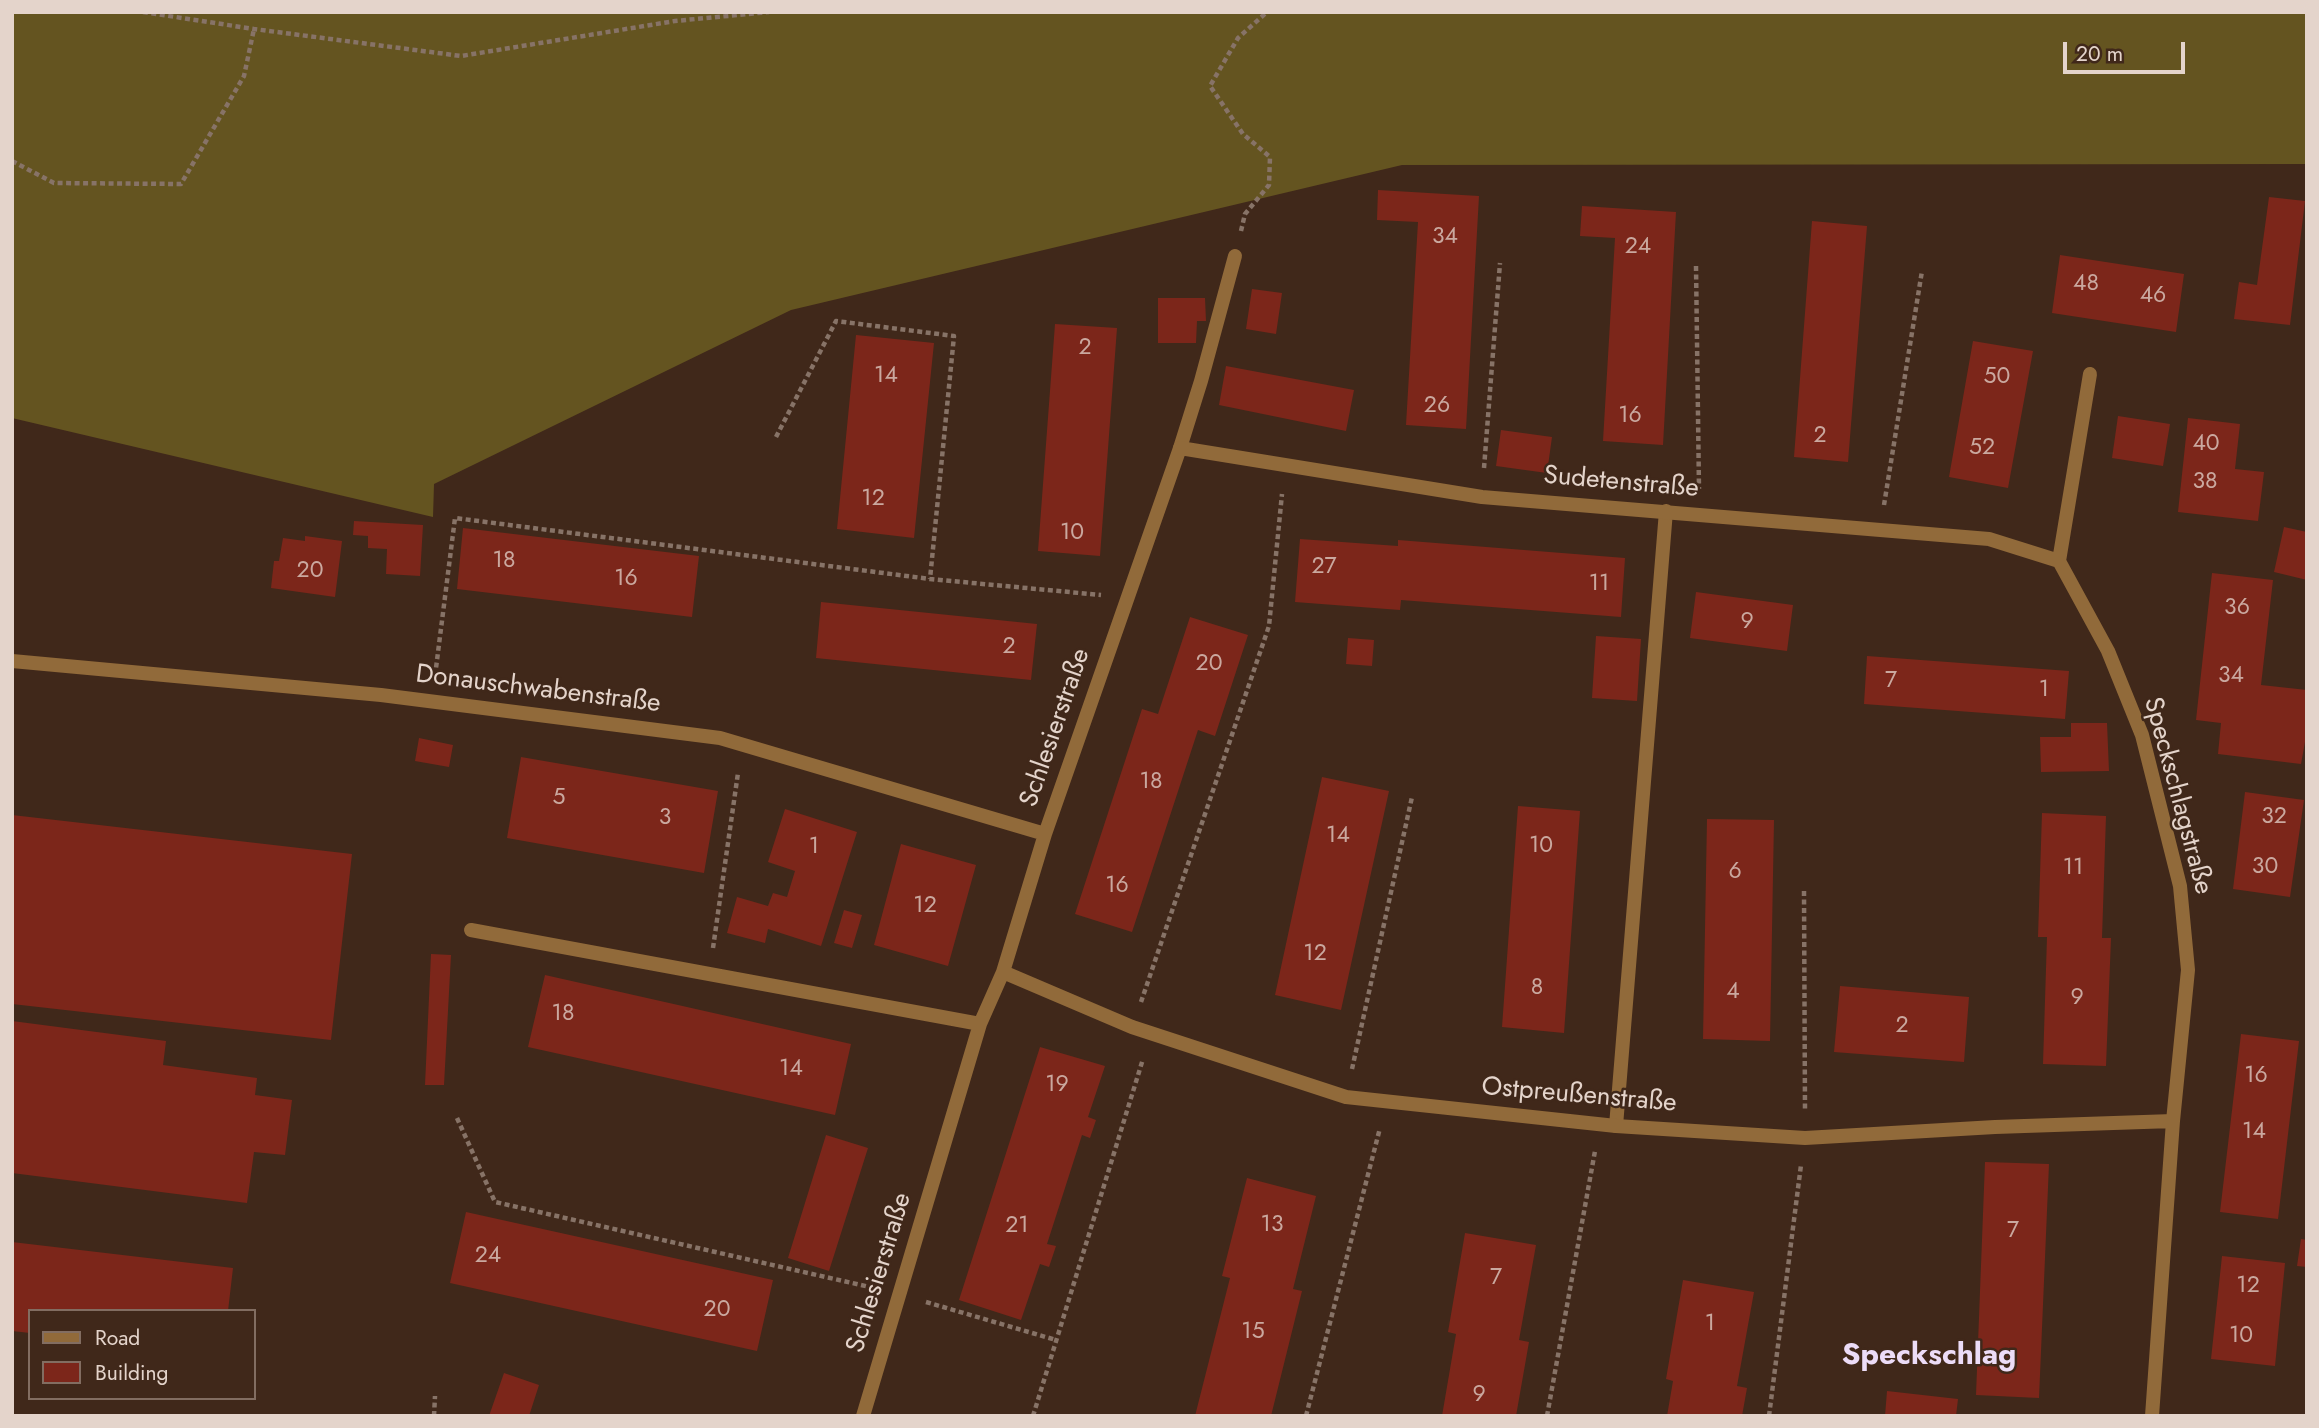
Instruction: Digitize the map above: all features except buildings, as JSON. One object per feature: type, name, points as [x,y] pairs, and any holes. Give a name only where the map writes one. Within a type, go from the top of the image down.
[{"type":"street","name":"Schlesierstraße","points":[[863,1416],[980,1024],[1003,972],[1045,834],[1180,448],[1235,256]]},
{"type":"street","points":[[2059,561],[2090,374]]},
{"type":"street","name":"Sudetenstraße","points":[[1180,448],[1482,497],[1989,539],[2059,561]]},
{"type":"street","points":[[1616,1126],[1666,511]]},
{"type":"street","name":"Speckschlagstraße","points":[[2059,561],[2108,651],[2141,735],[2180,886],[2188,970],[2173,1121],[2152,1416]]},
{"type":"street","name":"Donauschwabenstraße","points":[[12,661],[431,701],[720,738],[1045,834]]},
{"type":"street","points":[[471,930],[980,1024]]},
{"type":"street","name":"Ostpreußenstraße","points":[[1003,972],[1132,1027],[1346,1097],[1616,1126],[1805,1138],[1996,1127],[2173,1121]]},
{"type":"path","points":[[143,12],[461,56],[675,22],[769,12]]},
{"type":"path","points":[[1235,256],[1245,214],[1269,185],[1270,157],[1243,134],[1210,86],[1238,38],[1266,12]]},
{"type":"path","points":[[12,161],[54,183],[181,184],[244,76],[254,29]]},
{"type":"path","points":[[1482,497],[1500,263]]},
{"type":"path","points":[[1696,266],[1700,514]]},
{"type":"path","points":[[1880,530],[1922,271]]},
{"type":"path","points":[[776,437],[836,321],[954,336],[930,579]]},
{"type":"path","points":[[1132,1027],[1269,626],[1285,465]]},
{"type":"path","points":[[431,701],[455,518],[930,579],[1128,598]]},
{"type":"path","points":[[710,975],[742,744]]},
{"type":"path","points":[[1346,1097],[1412,797]]},
{"type":"path","points":[[1769,1416],[1805,1138],[1804,891]]},
{"type":"path","points":[[1033,1416],[1151,1033]]},
{"type":"path","points":[[1306,1416],[1387,1101]]},
{"type":"path","points":[[457,1118],[495,1202],[899,1294],[1056,1340]]},
{"type":"path","points":[[1547,1416],[1600,1124]]},
{"type":"path","points":[[434,1416],[435,1396]]},
{"type":"shaded area","points":[[12,12],[2307,12],[2307,164],[1402,165],[791,310],[434,484],[433,517],[12,418]]},
{"type":"district","name":"Speckschlag","points":[[1929,1357]]}]
